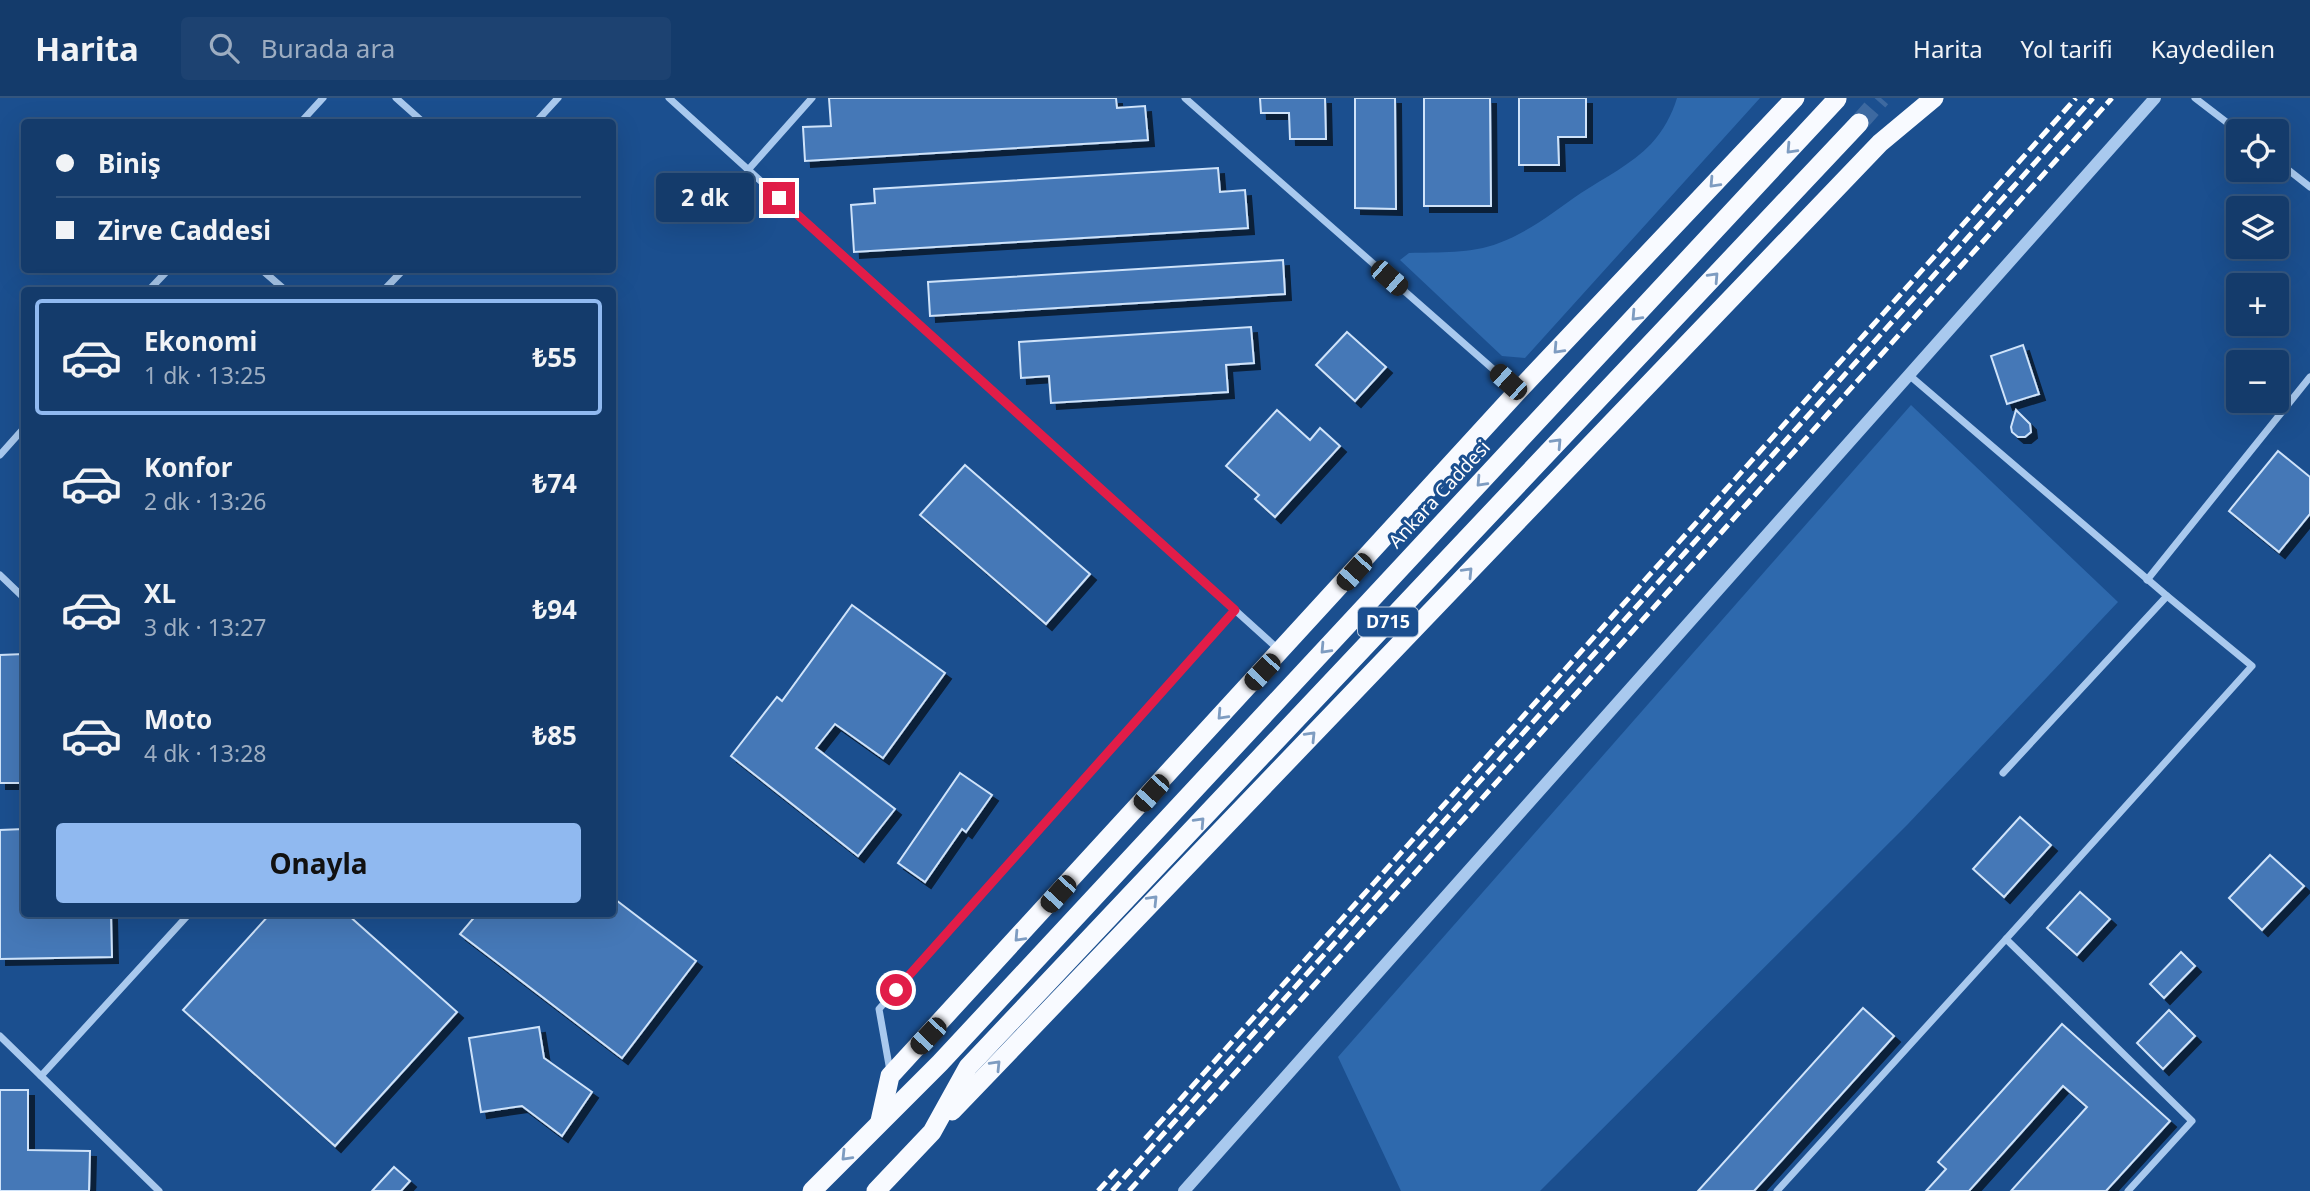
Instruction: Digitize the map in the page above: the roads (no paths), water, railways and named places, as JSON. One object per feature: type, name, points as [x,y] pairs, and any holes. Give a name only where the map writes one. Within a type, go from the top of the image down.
[{"type":"highway","name":"D715","points":[[879,1122],[890,1076],[1518,391],[1795,98]]},
{"type":"highway","points":[[932,1132],[1880,143],[1934,98]]},
{"type":"highway","name":"Ankara Caddesi","points":[[812,1191],[940,1063],[1837,100]]},
{"type":"highway","name":"D715","points":[[876,1191],[932,1132],[968,1068],[1858,123]]},
{"type":"street","points":[[304,119],[323,98]]},
{"type":"street","points":[[396,98],[420,119]]},
{"type":"street","points":[[539,119],[558,98]]},
{"type":"street","points":[[669,98],[1281,652]]},
{"type":"street","points":[[748,170],[812,98]]},
{"type":"street","points":[[1185,98],[1518,391]]},
{"type":"street","points":[[1184,1191],[2155,98]]},
{"type":"street","points":[[2195,98],[2226,122]]},
{"type":"street","points":[[2289,170],[2310,187]]},
{"type":"street","points":[[152,287],[165,273]]},
{"type":"street","points":[[265,273],[282,287]]},
{"type":"street","points":[[387,287],[400,273]]},
{"type":"street","points":[[1777,1191],[2252,666],[2167,597],[1909,375]]},
{"type":"street","points":[[2147,580],[2310,377]]},
{"type":"street","points":[[0,455],[21,431]]},
{"type":"street","points":[[0,575],[21,595]]},
{"type":"street","points":[[2003,773],[2167,597]]},
{"type":"street","points":[[890,1076],[879,1009],[1235,610]]},
{"type":"street","points":[[41,1076],[186,917]]},
{"type":"street","points":[[2006,939],[2192,1121],[2128,1191]]},
{"type":"street","points":[[0,1036],[159,1191]]},
{"type":"tunnel","points":[[1859,123],[1881,98]]},
{"type":"railway","points":[[1145,1139],[2076,98]]},
{"type":"railway","points":[[1112,1191],[2093,98]]},
{"type":"railway","points":[[1129,1191],[2112,98]]},
{"type":"railway","points":[[1098,1191],[1117,1170]]}]
